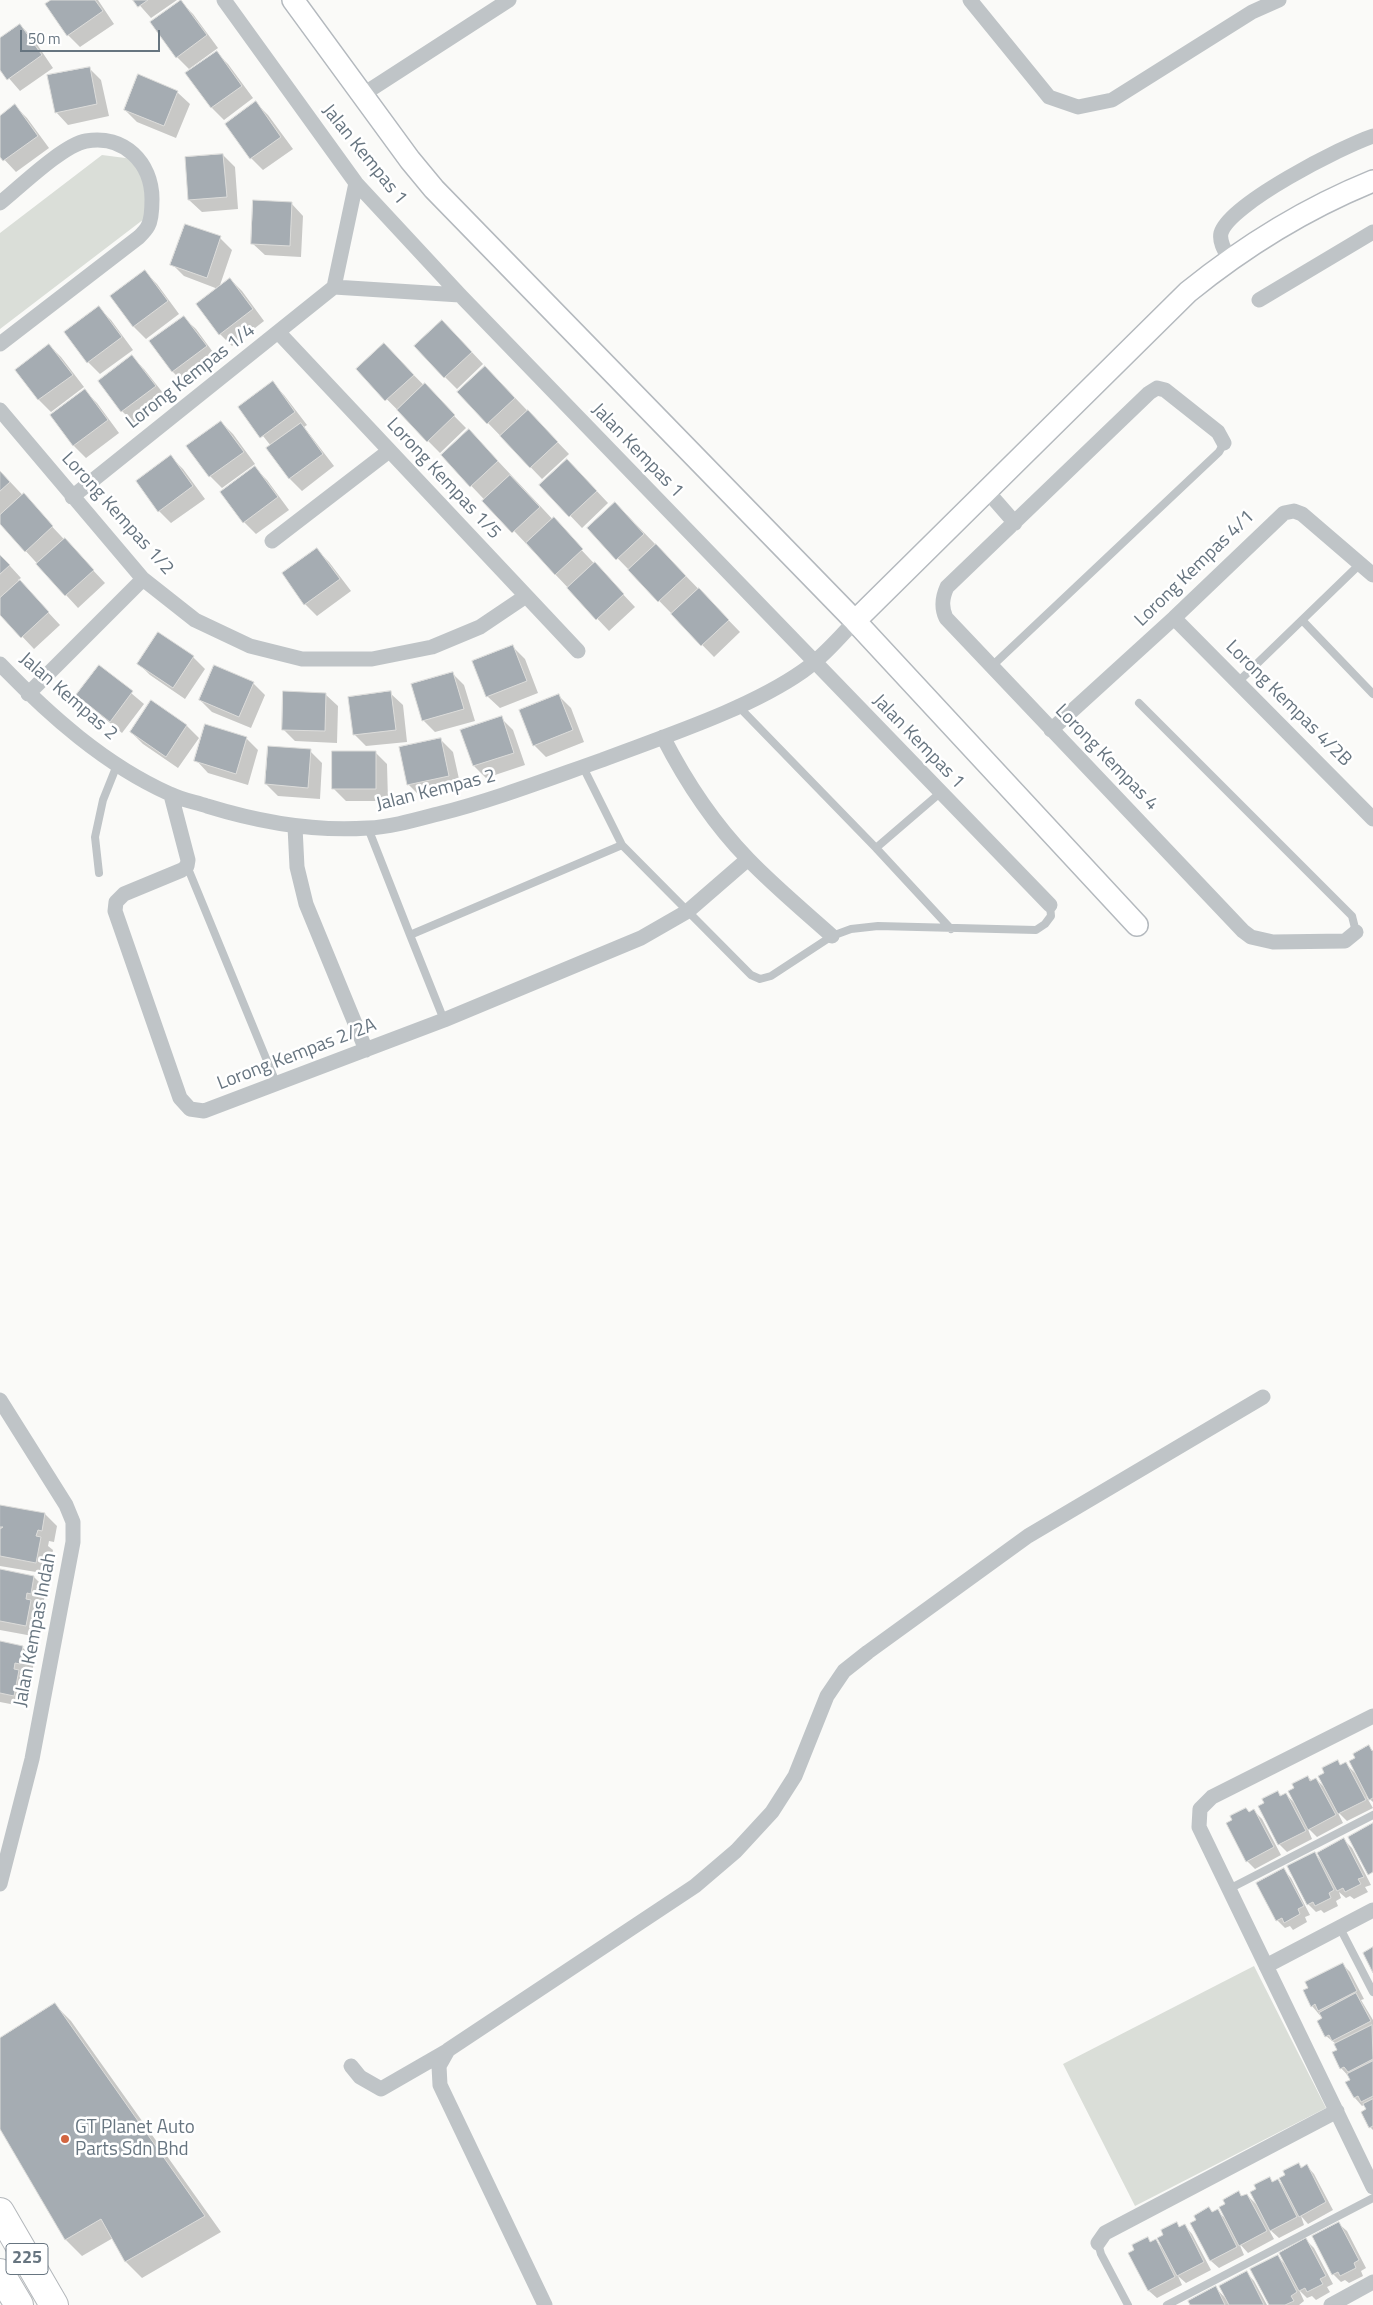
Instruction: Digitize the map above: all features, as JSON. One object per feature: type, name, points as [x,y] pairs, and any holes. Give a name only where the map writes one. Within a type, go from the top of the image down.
[{"type":"highway","name":"225","points":[[0,2212],[54,2305]]},
{"type":"highway","name":"225","points":[[0,2274],[19,2305]]},
{"type":"street","name":"Jalan Kempas 1","points":[[224,0],[356,183],[460,295],[1050,905]]},
{"type":"street","points":[[293,0],[362,95],[434,189],[856,621],[1137,925]]},
{"type":"street","points":[[362,95],[509,0]]},
{"type":"street","points":[[970,0],[1049,97],[1078,107],[1112,100],[1252,12],[1279,0]]},
{"type":"street","points":[[1229,258],[1221,243],[1221,234],[1227,222],[1242,209],[1324,158],[1373,136]]},
{"type":"street","points":[[0,203],[66,149],[85,141],[104,140],[122,144],[137,155],[147,170],[152,186],[149,225],[138,237],[0,344]]},
{"type":"street","points":[[856,621],[1188,292],[1229,258],[1304,212],[1373,181]]},
{"type":"street","points":[[356,183],[334,287],[460,295]]},
{"type":"street","points":[[1259,300],[1373,232]]},
{"type":"street","name":"Lorong Kempas 1/4","points":[[72,497],[334,287]]},
{"type":"street","name":"Lorong Kempas 1/5","points":[[279,333],[578,651]]},
{"type":"street","name":"Lorong Kempas 4","points":[[1224,443],[1218,432],[1165,390],[1157,388],[1149,393],[947,587],[943,595],[943,611],[946,618],[991,667],[1236,924],[1251,937],[1272,942],[1345,940],[1356,932]]},
{"type":"street","name":"Lorong Kempas 1/2","points":[[0,410],[143,579],[195,620],[250,646],[302,659],[372,659],[432,647],[480,627],[526,596]]},
{"type":"street","points":[[272,540],[389,450]]},
{"type":"street","points":[[987,492],[1015,523]]},
{"type":"street","name":"Lorong Kempas 4/1","points":[[1051,730],[1174,618],[1277,518],[1289,512],[1302,514],[1373,575]]},
{"type":"street","points":[[28,694],[143,579]]},
{"type":"street","name":"Lorong Kempas 4/2B","points":[[1174,618],[1373,819]]},
{"type":"street","name":"Jalan Kempas 2","points":[[0,664],[28,694],[72,732],[117,765],[171,795],[230,813],[295,827],[368,828],[416,820],[472,805],[663,737],[738,706],[788,681],[814,663],[856,621]]},
{"type":"street","points":[[663,737],[701,804],[748,859],[832,936]]},
{"type":"street","points":[[171,795],[188,860],[187,866]]},
{"type":"street","points":[[295,827],[298,867],[306,904],[366,1050]]},
{"type":"street","name":"Lorong Kempas 2/2A","points":[[187,866],[182,870],[124,894],[116,902],[115,911],[180,1098],[190,1109],[204,1111],[278,1085],[444,1020],[641,938],[688,911],[748,859]]},
{"type":"street","points":[[351,2066],[360,2077],[380,2089],[448,2050],[695,1886],[736,1851],[772,1812],[794,1776],[827,1696],[844,1672],[868,1652],[1028,1536],[1263,1398]]},
{"type":"street","name":"Jalan Kempas Indah","points":[[0,1400],[66,1505],[72,1522],[73,1542],[32,1759],[0,1884]]},
{"type":"street","points":[[1373,1716],[1212,1797],[1200,1809],[1200,1827],[1373,2187]]},
{"type":"street","points":[[1266,1966],[1373,1910]]},
{"type":"street","points":[[448,2050],[439,2066],[440,2085],[545,2305]]},
{"type":"street","points":[[1098,2243],[1105,2233],[1337,2112]]},
{"type":"street","points":[[1331,2305],[1373,2282]]},
{"type":"lane","points":[[991,667],[1212,459],[1224,443]]},
{"type":"lane","points":[[1238,682],[1360,564]]},
{"type":"lane","points":[[1302,620],[1373,694]]},
{"type":"lane","points":[[1139,702],[1352,916],[1356,932]]},
{"type":"lane","points":[[738,706],[876,848],[951,929]]},
{"type":"lane","points":[[99,873],[95,836],[103,800],[117,765]]},
{"type":"lane","points":[[583,766],[622,845],[751,975],[760,979],[771,976],[832,936],[851,929],[878,926],[1036,930],[1045,924],[1051,916],[1050,905]]},
{"type":"lane","points":[[876,848],[940,793]]},
{"type":"lane","points":[[368,828],[444,1020]]},
{"type":"lane","points":[[410,935],[622,845]]},
{"type":"lane","points":[[187,866],[278,1085]]},
{"type":"lane","points":[[1229,1889],[1373,1815]]},
{"type":"lane","points":[[1340,1928],[1373,1992]]},
{"type":"lane","points":[[1167,2305],[1373,2198]]},
{"type":"lane","points":[[1098,2243],[1101,2254],[1128,2305]]},
{"type":"shaded area","points":[[102,155],[133,159],[152,188],[144,219],[0,329],[0,233]]},
{"type":"shaded area","points":[[1254,1966],[1326,2108],[1135,2206],[1063,2064]]},
{"type":"building","points":[[51,0],[95,0],[103,11],[67,36],[45,4]]},
{"type":"building","points":[[133,0],[148,0],[138,7]]},
{"type":"building","points":[[181,0],[207,35],[176,58],[150,22]]},
{"type":"building","points":[[20,24],[42,55],[7,80],[0,70],[0,38]]},
{"type":"building","points":[[217,51],[242,86],[211,108],[185,73]]},
{"type":"building","points":[[90,67],[97,104],[55,113],[47,75]]},
{"type":"building","points":[[138,74],[178,91],[164,126],[124,110]]},
{"type":"building","points":[[256,101],[281,137],[250,159],[225,124]]},
{"type":"building","points":[[15,104],[38,136],[3,161],[0,157],[0,116]]},
{"type":"building","points":[[223,154],[227,197],[188,200],[185,157]]},
{"type":"building","points":[[253,200],[292,202],[290,246],[251,244]]},
{"type":"building","points":[[185,224],[221,236],[207,278],[170,265]]},
{"type":"building","points":[[145,270],[168,301],[133,327],[110,296]]},
{"type":"building","points":[[230,278],[253,309],[219,335],[196,304]]},
{"type":"building","points":[[99,306],[122,337],[87,363],[64,332]]},
{"type":"building","points":[[184,316],[207,346],[172,372],[149,341]]},
{"type":"building","points":[[442,320],[472,352],[444,378],[414,346]]},
{"type":"building","points":[[384,343],[414,375],[385,401],[356,369]]},
{"type":"building","points":[[49,344],[73,375],[38,400],[15,370]]},
{"type":"building","points":[[132,355],[156,386],[121,412],[98,381]]},
{"type":"building","points":[[485,366],[515,398],[487,424],[457,392]]},
{"type":"building","points":[[273,381],[295,412],[260,438],[238,407]]},
{"type":"building","points":[[425,383],[455,415],[427,442],[397,410]]},
{"type":"building","points":[[85,389],[108,420],[73,446],[50,415]]},
{"type":"building","points":[[528,410],[558,442],[530,468],[500,436]]},
{"type":"building","points":[[221,421],[244,452],[209,477],[186,446]]},
{"type":"building","points":[[301,423],[323,454],[289,479],[266,448]]},
{"type":"building","points":[[469,429],[498,461],[470,487],[441,455]]},
{"type":"building","points":[[171,455],[193,486],[158,512],[136,481]]},
{"type":"building","points":[[567,459],[597,491],[569,517],[539,485]]},
{"type":"building","points":[[255,466],[278,497],[243,523],[220,492]]},
{"type":"building","points":[[0,471],[10,482],[0,491]]},
{"type":"building","points":[[510,475],[540,507],[512,533],[482,501]]},
{"type":"building","points":[[24,493],[53,526],[25,552],[0,524],[0,515]]},
{"type":"building","points":[[615,502],[644,534],[616,560],[587,528]]},
{"type":"building","points":[[554,517],[583,549],[555,575],[526,543]]},
{"type":"building","points":[[65,538],[94,570],[65,596],[36,564]]},
{"type":"building","points":[[656,544],[686,576],[658,602],[628,570]]},
{"type":"building","points":[[317,548],[340,579],[304,605],[282,573]]},
{"type":"building","points":[[0,555],[10,565],[0,574]]},
{"type":"building","points":[[595,562],[624,594],[596,620],[567,588]]},
{"type":"building","points":[[20,580],[49,612],[21,638],[0,615],[0,598]]},
{"type":"building","points":[[699,588],[729,620],[701,646],[671,614]]},
{"type":"building","points":[[158,632],[194,656],[173,688],[137,664]]},
{"type":"building","points":[[513,645],[527,681],[486,697],[472,661]]},
{"type":"building","points":[[99,665],[133,691],[110,722],[76,695]]},
{"type":"building","points":[[214,665],[254,682],[239,717],[199,700]]},
{"type":"building","points":[[453,672],[464,709],[422,721],[411,684]]},
{"type":"building","points":[[283,691],[326,693],[325,731],[282,730]]},
{"type":"building","points":[[391,691],[396,730],[353,735],[348,697]]},
{"type":"building","points":[[559,694],[573,730],[533,746],[519,710]]},
{"type":"building","points":[[151,700],[187,725],[166,757],[130,732]]},
{"type":"building","points":[[502,716],[514,753],[473,766],[460,730]]},
{"type":"building","points":[[205,724],[247,737],[236,774],[194,761]]},
{"type":"building","points":[[441,738],[449,776],[407,785],[399,747]]},
{"type":"building","points":[[268,746],[311,749],[308,788],[265,784]]},
{"type":"building","points":[[332,751],[376,751],[376,789],[332,789]]},
{"type":"building","points":[[0,1505],[45,1513],[42,1531],[38,1530],[36,1536],[41,1537],[36,1563],[0,1556],[0,1529],[3,1527],[0,1527]]},
{"type":"building","points":[[0,1569],[34,1576],[31,1594],[27,1593],[26,1599],[31,1600],[26,1626],[0,1621]]},
{"type":"building","points":[[0,1641],[23,1646],[20,1664],[15,1663],[14,1669],[19,1670],[14,1696],[0,1693]]},
{"type":"building","points":[[1369,1745],[1373,1750],[1373,1798],[1369,1800],[1349,1761],[1355,1758],[1353,1754]]},
{"type":"building","points":[[1338,1760],[1340,1765],[1346,1762],[1366,1800],[1338,1814],[1318,1776],[1324,1773],[1322,1768]]},
{"type":"building","points":[[1308,1776],[1310,1781],[1316,1778],[1336,1815],[1308,1830],[1288,1791],[1294,1788],[1292,1784]]},
{"type":"building","points":[[1278,1791],[1280,1796],[1286,1793],[1306,1831],[1278,1845],[1258,1806],[1264,1803],[1262,1799]]},
{"type":"building","points":[[1246,1808],[1249,1812],[1254,1809],[1274,1847],[1246,1862],[1226,1823],[1232,1820],[1230,1816]]},
{"type":"building","points":[[1373,1823],[1373,1872],[1368,1875],[1348,1837]]},
{"type":"building","points":[[1344,1838],[1364,1877],[1358,1879],[1361,1884],[1345,1892],[1343,1888],[1337,1891],[1317,1853]]},
{"type":"building","points":[[1315,1852],[1334,1890],[1329,1893],[1331,1898],[1315,1906],[1313,1902],[1307,1905],[1287,1866]]},
{"type":"building","points":[[1284,1868],[1304,1906],[1298,1909],[1300,1914],[1284,1923],[1282,1918],[1276,1921],[1256,1883]]},
{"type":"building","points":[[1373,1947],[1373,1973],[1363,1953]]},
{"type":"building","points":[[1343,1963],[1357,1991],[1318,2011],[1315,2004],[1311,2007],[1303,1990],[1308,1988],[1305,1982]]},
{"type":"building","points":[[1356,1993],[1371,2021],[1332,2041],[1329,2035],[1325,2037],[1317,2021],[1322,2018],[1319,2013]]},
{"type":"building","points":[[55,2003],[205,2216],[125,2262],[101,2219],[65,2240],[0,2129],[0,2038]]},
{"type":"building","points":[[1372,2025],[1373,2059],[1348,2072],[1344,2067],[1340,2069],[1332,2052],[1337,2050],[1334,2044]]},
{"type":"building","points":[[1373,2061],[1373,2096],[1361,2102],[1358,2096],[1354,2098],[1345,2082],[1350,2080],[1347,2074]]},
{"type":"building","points":[[1373,2099],[1373,2126],[1369,2128],[1361,2112],[1366,2109],[1363,2104]]},
{"type":"building","points":[[1299,2163],[1301,2168],[1307,2164],[1326,2202],[1299,2217],[1279,2178],[1285,2175],[1283,2171]]},
{"type":"building","points":[[1270,2177],[1272,2182],[1278,2179],[1297,2217],[1270,2231],[1250,2192],[1256,2189],[1254,2185]]},
{"type":"building","points":[[1239,2191],[1241,2196],[1247,2194],[1267,2231],[1239,2246],[1219,2207],[1225,2204],[1223,2200]]},
{"type":"building","points":[[1209,2207],[1212,2212],[1218,2209],[1237,2247],[1210,2261],[1190,2223],[1196,2220],[1194,2216]]},
{"type":"building","points":[[1177,2222],[1179,2227],[1185,2224],[1204,2262],[1177,2276],[1157,2238],[1163,2235],[1161,2230]]},
{"type":"building","points":[[1339,2222],[1359,2260],[1354,2263],[1356,2268],[1340,2276],[1338,2272],[1332,2275],[1312,2236]]},
{"type":"building","points":[[1148,2237],[1150,2242],[1156,2239],[1175,2277],[1148,2291],[1128,2253],[1134,2250],[1132,2245]]},
{"type":"building","points":[[1306,2238],[1326,2276],[1320,2279],[1323,2284],[1307,2292],[1305,2288],[1299,2291],[1279,2253]]},
{"type":"building","points":[[1278,2255],[1297,2292],[1291,2296],[1294,2301],[1285,2305],[1269,2305],[1250,2269]]},
{"type":"building","points":[[1247,2271],[1264,2305],[1229,2305],[1219,2286]]},
{"type":"building","points":[[1216,2286],[1225,2305],[1190,2305],[1188,2301]]},
{"type":"place","name":"GT Planet Auto Parts Sdn Bhd","points":[[65,2139]]}]
